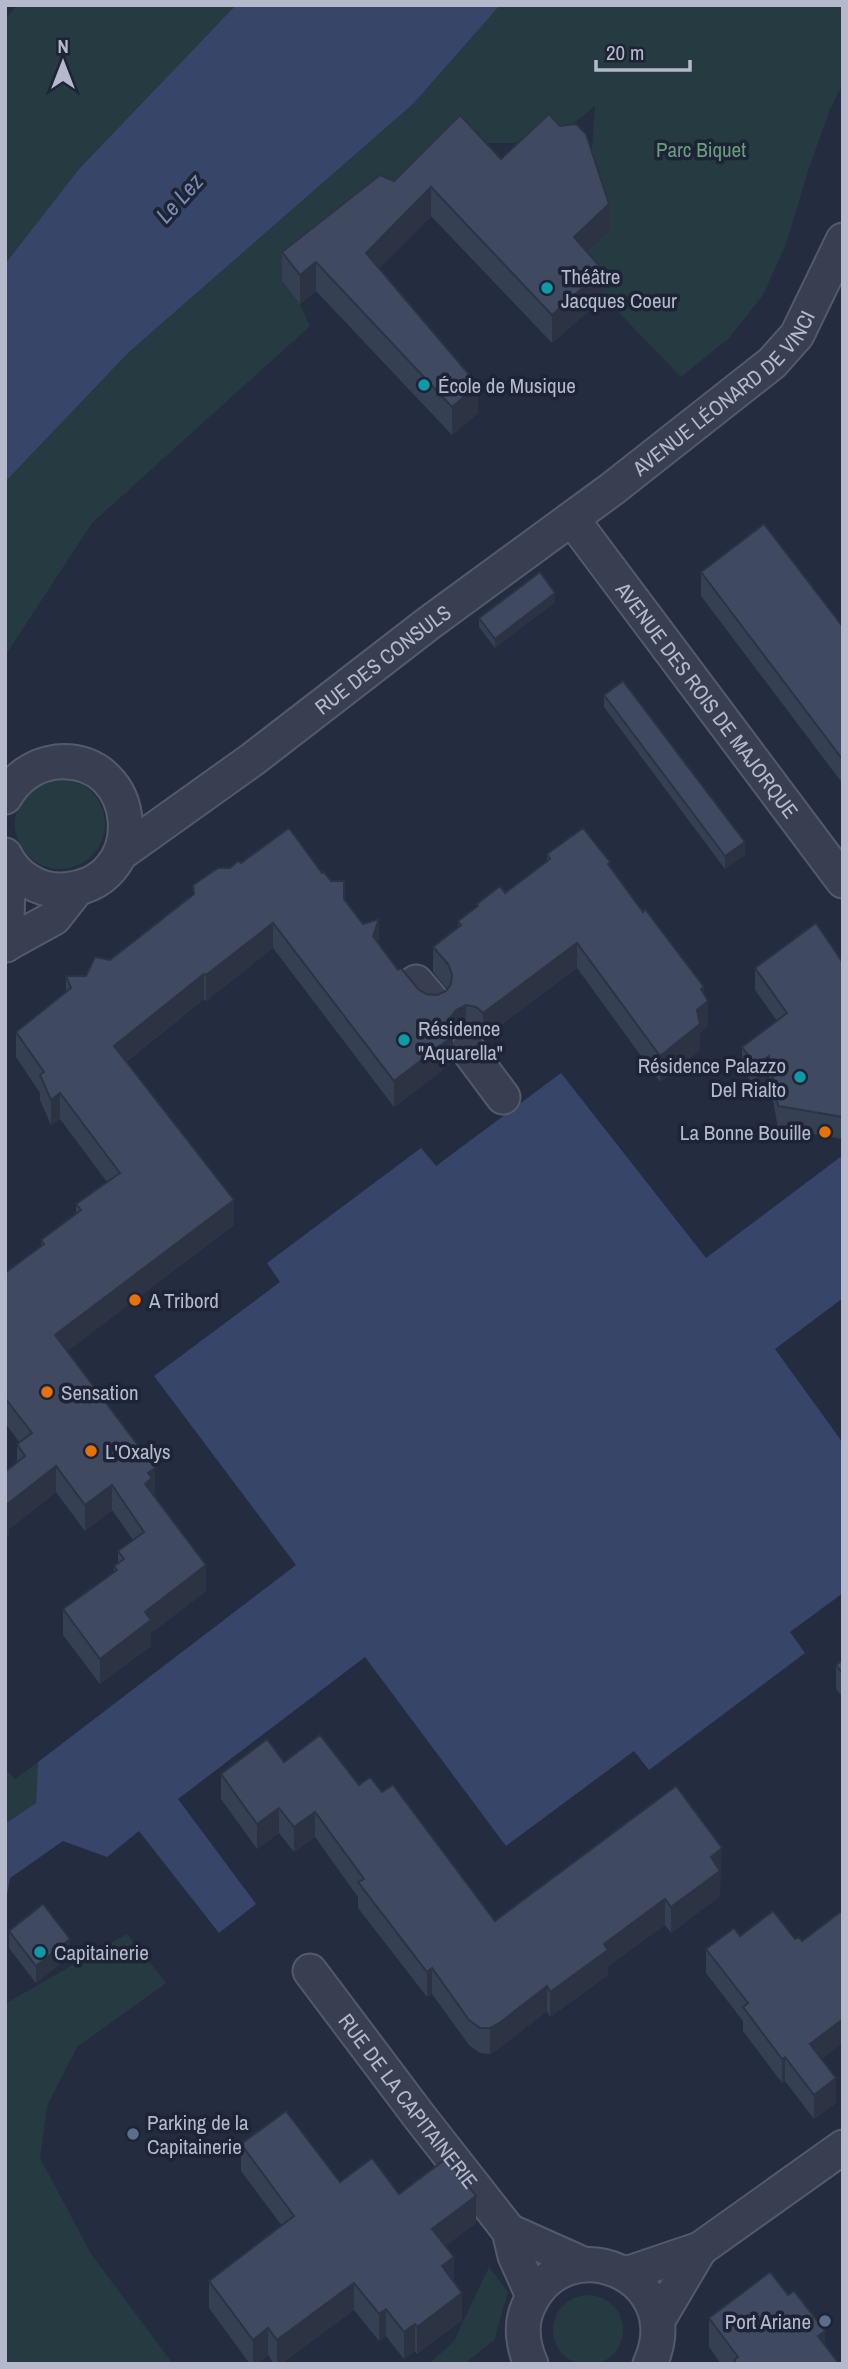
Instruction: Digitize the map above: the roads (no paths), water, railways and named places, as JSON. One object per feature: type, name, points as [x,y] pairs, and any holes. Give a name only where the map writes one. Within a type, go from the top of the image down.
[{"type":"street","name":"AVENUE LÉONARD DE VINCI","points":[[572,519],[772,363],[797,335],[843,240]]},
{"type":"street","name":"RUE DES CONSULS","points":[[76,889],[98,880],[111,869],[120,854],[197,801],[429,623],[572,519]]},
{"type":"street","name":"AVENUE DES ROIS DE MAJORQUE","points":[[572,519],[843,881]]},
{"type":"street","points":[[5,797],[26,772],[46,764],[66,761],[86,766],[104,777],[118,793],[125,813],[127,834],[120,854]]},
{"type":"street","name":"RUE DES CONSULS","points":[[118,793],[159,807],[197,801]]},
{"type":"street","points":[[7,860],[23,877],[39,887],[76,889]]},
{"type":"street","points":[[5,945],[7,860]]},
{"type":"street","points":[[5,945],[54,918],[76,889]]},
{"type":"street","points":[[468,1050],[503,1097]]},
{"type":"street","name":"RUE DE LA CAPITAINERIE","points":[[310,1971],[509,2231],[515,2256],[533,2296]]},
{"type":"street","points":[[626,2274],[700,2249],[843,2147]]},
{"type":"street","name":"RUE DE LA CAPITAINERIE","points":[[509,2231],[583,2264],[606,2266],[626,2274]]},
{"type":"street","points":[[658,2320],[700,2249]]},
{"type":"street","points":[[520,2357],[526,2311],[533,2296],[546,2281],[564,2270],[583,2264]]},
{"type":"street","points":[[626,2274],[641,2286],[652,2302],[658,2320],[659,2336],[650,2364]]},
{"type":"water","name":"Le Lez","points":[[236,5],[500,5],[413,104],[129,352],[5,482],[5,264],[79,169]]},
{"type":"water","points":[[561,1073],[706,1258],[843,1155],[843,1298],[775,1349],[843,1443],[843,1593],[790,1632],[805,1653],[649,1770],[634,1751],[506,1846],[365,1657],[178,1799],[256,1904],[219,1933],[139,1831],[107,1857],[63,1841],[10,1878],[5,1906],[5,1824],[36,1803],[38,1762],[296,1565],[154,1376],[280,1282],[267,1263],[421,1148],[436,1166]]},
{"type":"place","name":"Théâtre Jacques Coeur","points":[[547,288]]},
{"type":"place","name":"École de Musique","points":[[424,385]]},
{"type":"place","name":"Résidence \"Aquarella\"","points":[[404,1040]]},
{"type":"place","name":"Résidence Palazzo Del Rialto","points":[[800,1077]]},
{"type":"place","name":"La Bonne Bouille","points":[[825,1132]]},
{"type":"place","name":"A Tribord","points":[[135,1300]]},
{"type":"place","name":"Sensation","points":[[47,1392]]},
{"type":"place","name":"L'Oxalys","points":[[91,1451]]},
{"type":"place","name":"Capitainerie","points":[[40,1952]]},
{"type":"place","name":"Parking de la Capitainerie","points":[[133,2134]]},
{"type":"place","name":"Port Ariane","points":[[825,2321]]},
{"type":"park label","name":"Parc Biquet","points":[[701,149]]}]
